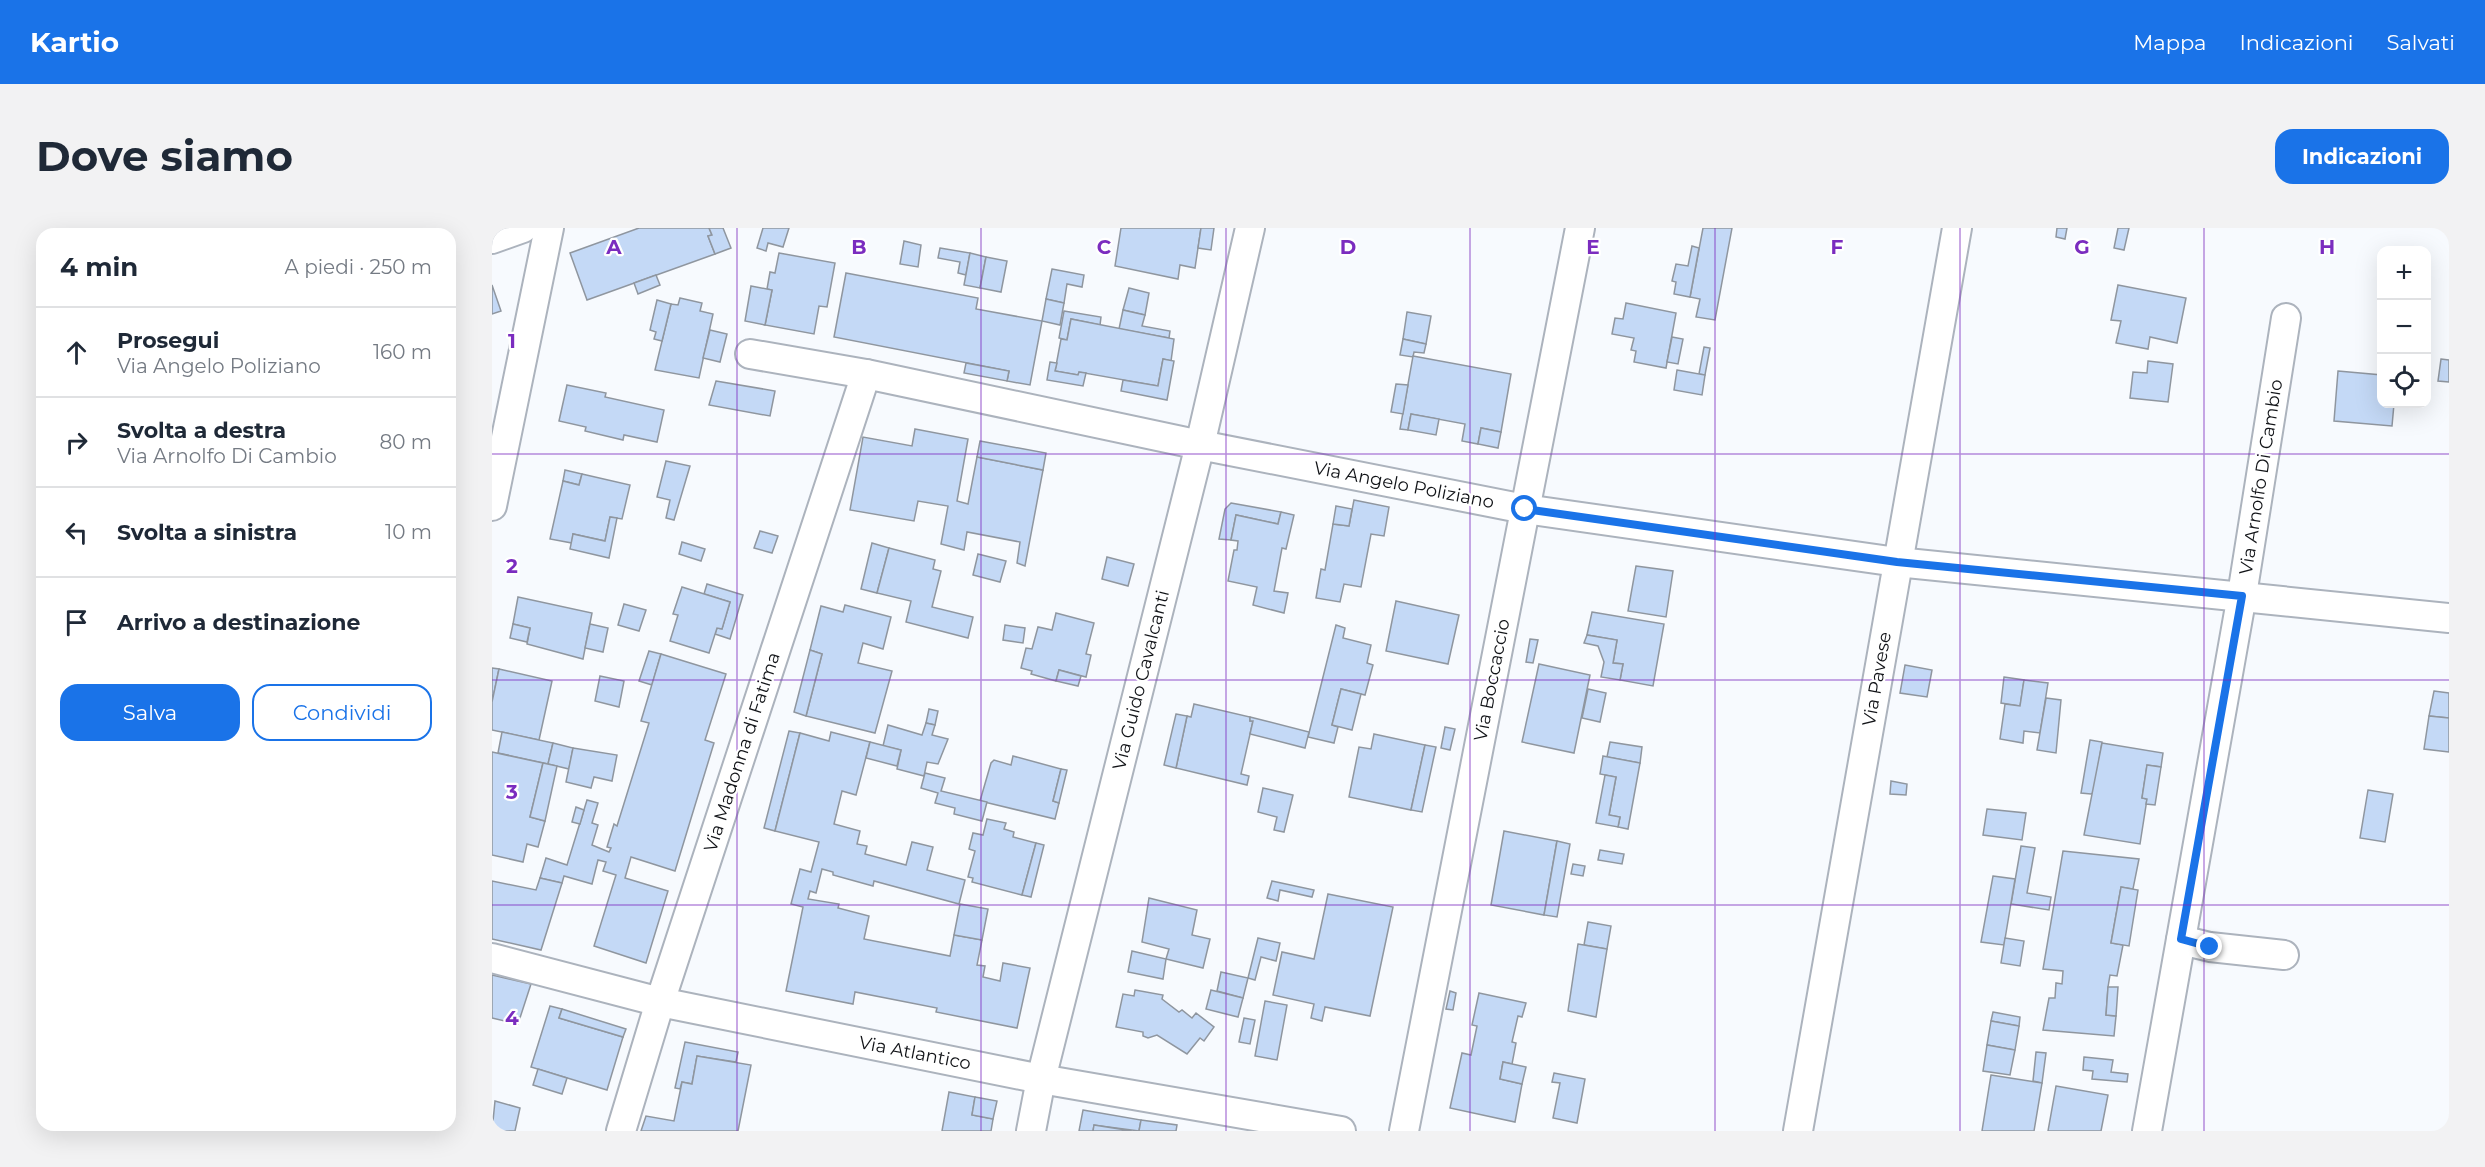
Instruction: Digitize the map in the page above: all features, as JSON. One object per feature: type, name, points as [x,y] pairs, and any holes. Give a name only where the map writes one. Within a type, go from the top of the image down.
[{"type":"street","points":[[492,239],[523,228]]},
{"type":"street","points":[[492,506],[549,228]]},
{"type":"street","name":"Via Guido Cavalcanti","points":[[1031,1131],[1041,1078],[1200,445],[1250,228]]},
{"type":"street","name":"Via Boccaccio","points":[[1404,1131],[1580,228]]},
{"type":"street","name":"Via Pavese","points":[[1798,1131],[1957,228]]},
{"type":"street","name":"Via Arnolfo Di Cambio","points":[[2147,1131],[2242,596],[2286,318]]},
{"type":"street","name":"Via Angelo Poliziano","points":[[750,354],[866,374],[1200,445],[1525,509],[1897,562],[2449,618]]},
{"type":"street","name":"Via Madonna di Fatima","points":[[621,1131],[660,1002],[866,374]]},
{"type":"street","points":[[2181,939],[2210,947],[2284,955]]},
{"type":"street","name":"Via Atlantico","points":[[492,958],[660,1002],[1041,1078],[1341,1131]]},
{"type":"building","points":[[639,228],[709,228],[712,235],[708,236],[715,254],[587,300],[570,253]]},
{"type":"building","points":[[709,228],[723,228],[731,248],[715,254],[708,236],[712,235]]},
{"type":"building","points":[[763,228],[789,228],[783,247],[768,243],[766,251],[757,248]]},
{"type":"building","points":[[1121,228],[1201,228],[1195,268],[1180,265],[1178,279],[1115,266]]},
{"type":"building","points":[[1201,228],[1214,228],[1211,250],[1198,248]]},
{"type":"building","points":[[1703,228],[1732,228],[1715,320],[1696,317],[1700,299],[1690,297]]},
{"type":"building","points":[[2057,228],[2067,228],[2065,239],[2056,237]]},
{"type":"building","points":[[2118,228],[2129,228],[2124,250],[2114,248]]},
{"type":"building","points":[[904,241],[921,245],[918,267],[900,264]]},
{"type":"building","points":[[1692,246],[1699,248],[1690,297],[1674,294],[1676,282],[1672,281],[1676,264],[1688,266]]},
{"type":"building","points":[[940,248],[970,253],[966,275],[958,273],[960,262],[938,258]]},
{"type":"building","points":[[779,253],[835,263],[827,307],[819,306],[814,334],[765,325],[772,290],[767,289],[770,272],[775,273]]},
{"type":"building","points":[[970,253],[986,257],[980,288],[964,285]]},
{"type":"building","points":[[986,257],[1007,261],[1001,292],[980,288]]},
{"type":"building","points":[[1052,269],[1084,275],[1082,287],[1067,284],[1064,303],[1046,299]]},
{"type":"building","points":[[846,273],[978,298],[976,309],[1042,321],[1030,385],[1007,381],[1009,371],[834,337]]},
{"type":"building","points":[[656,275],[660,285],[638,294],[634,283]]},
{"type":"building","points":[[492,285],[501,311],[492,314]]},
{"type":"building","points":[[2118,285],[2186,298],[2177,343],[2150,337],[2148,349],[2116,343],[2121,321],[2111,320]]},
{"type":"building","points":[[751,286],[772,290],[765,325],[745,321]]},
{"type":"building","points":[[1129,288],[1149,293],[1145,315],[1123,310]]},
{"type":"building","points":[[680,298],[702,303],[700,311],[713,314],[699,378],[655,370],[671,304],[678,305]]},
{"type":"building","points":[[1046,299],[1064,303],[1060,325],[1042,321]]},
{"type":"building","points":[[657,300],[671,304],[662,341],[654,339],[656,332],[650,330]]},
{"type":"building","points":[[1626,303],[1676,313],[1666,368],[1634,362],[1636,351],[1631,350],[1634,338],[1612,334],[1615,318],[1623,319]]},
{"type":"building","points":[[1123,310],[1145,315],[1142,326],[1170,331],[1169,338],[1119,329]]},
{"type":"building","points":[[1064,311],[1101,317],[1100,325],[1071,319],[1067,340],[1059,338]]},
{"type":"building","points":[[1407,312],[1431,316],[1426,344],[1403,339]]},
{"type":"building","points":[[1071,319],[1174,339],[1171,361],[1163,359],[1158,386],[1079,372],[1078,375],[1055,371],[1061,339],[1067,340]]},
{"type":"building","points":[[710,330],[727,334],[720,362],[703,358]]},
{"type":"building","points":[[1672,337],[1683,339],[1678,364],[1667,362]]},
{"type":"building","points":[[1403,339],[1426,344],[1424,353],[1414,352],[1413,357],[1400,355]]},
{"type":"building","points":[[1704,347],[1710,348],[1705,375],[1699,374]]},
{"type":"building","points":[[1413,356],[1511,374],[1501,432],[1481,428],[1478,444],[1462,441],[1465,424],[1411,414],[1408,430],[1400,429]]},
{"type":"building","points":[[1163,359],[1174,361],[1167,400],[1121,391],[1123,380],[1158,386]]},
{"type":"building","points":[[2441,359],[2449,360],[2449,382],[2438,381]]},
{"type":"building","points":[[2148,361],[2173,364],[2168,402],[2130,398],[2133,372],[2147,373]]},
{"type":"building","points":[[1050,362],[1057,363],[1055,371],[1078,375],[1079,372],[1086,373],[1083,386],[1047,380]]},
{"type":"building","points":[[966,363],[1009,371],[1007,381],[964,373]]},
{"type":"building","points":[[1677,370],[1705,375],[1702,395],[1674,390]]},
{"type":"building","points":[[2338,371],[2377,375],[2377,408],[2394,408],[2392,426],[2334,421]]},
{"type":"building","points":[[716,381],[775,391],[770,416],[709,405]]},
{"type":"building","points":[[1396,384],[1408,385],[1403,414],[1391,412]]},
{"type":"building","points":[[567,385],[606,393],[605,397],[664,410],[657,442],[624,435],[623,440],[585,431],[586,427],[559,421]]},
{"type":"building","points":[[1411,414],[1439,419],[1436,435],[1408,430]]},
{"type":"building","points":[[1481,428],[1501,432],[1498,448],[1478,444]]},
{"type":"building","points":[[915,429],[968,439],[957,501],[968,504],[977,457],[1043,470],[1025,566],[1017,563],[1020,542],[967,532],[964,550],[941,544],[948,506],[918,501],[914,521],[850,510],[863,437],[912,446]]},
{"type":"building","points":[[980,441],[1046,453],[1043,470],[977,457]]},
{"type":"building","points":[[666,461],[690,466],[674,520],[666,518],[670,500],[657,497]]},
{"type":"building","points":[[565,470],[582,474],[579,485],[563,481]]},
{"type":"building","points":[[582,474],[630,485],[622,519],[610,517],[605,541],[573,534],[572,543],[550,539],[563,481],[579,485]]},
{"type":"building","points":[[1354,500],[1389,507],[1384,536],[1371,534],[1361,587],[1344,584],[1340,602],[1316,598],[1321,569],[1325,570],[1333,524],[1349,526]]},
{"type":"building","points":[[1231,503],[1281,512],[1278,524],[1236,515],[1231,540],[1219,539],[1225,509]]},
{"type":"building","points":[[1336,506],[1352,509],[1349,526],[1333,524]]},
{"type":"building","points":[[1281,512],[1294,515],[1286,549],[1282,548],[1274,591],[1288,593],[1284,613],[1253,605],[1257,587],[1228,581],[1234,550],[1237,550],[1238,541],[1231,540],[1236,515],[1278,524]]},
{"type":"building","points":[[610,517],[617,518],[609,558],[570,549],[573,534],[605,541]]},
{"type":"building","points":[[760,531],[778,536],[772,553],[754,548]]},
{"type":"building","points":[[682,542],[705,549],[701,561],[679,554]]},
{"type":"building","points":[[872,543],[889,548],[877,593],[861,589]]},
{"type":"building","points":[[889,548],[935,560],[933,569],[941,571],[932,607],[973,617],[968,638],[906,622],[911,601],[877,593]]},
{"type":"building","points":[[978,554],[1006,561],[1000,582],[973,575]]},
{"type":"building","points":[[1107,557],[1134,564],[1128,586],[1102,579]]},
{"type":"building","points":[[1636,566],[1673,571],[1666,617],[1628,611]]},
{"type":"building","points":[[707,584],[743,595],[730,639],[715,634],[717,628],[722,629],[730,602],[704,594]]},
{"type":"building","points":[[682,587],[730,602],[722,629],[717,628],[709,653],[670,641],[678,615],[673,614]]},
{"type":"building","points":[[518,597],[592,613],[583,659],[527,644],[530,628],[513,624]]},
{"type":"building","points":[[1396,601],[1459,615],[1448,664],[1386,651]]},
{"type":"building","points":[[624,604],[646,610],[639,631],[618,625]]},
{"type":"building","points":[[845,605],[891,617],[883,649],[863,643],[858,663],[892,671],[875,733],[806,716],[822,654],[810,650],[821,606],[843,612]]},
{"type":"building","points":[[1592,612],[1664,624],[1653,686],[1620,680],[1623,664],[1613,663],[1617,640],[1587,635]]},
{"type":"building","points":[[1056,613],[1094,623],[1086,654],[1091,655],[1086,677],[1059,670],[1056,681],[1031,674],[1032,671],[1021,668],[1026,648],[1032,649],[1038,627],[1052,630]]},
{"type":"building","points":[[513,624],[530,628],[527,642],[510,638]]},
{"type":"building","points":[[590,624],[608,628],[603,652],[585,648]]},
{"type":"building","points":[[1005,625],[1025,628],[1023,643],[1003,640]]},
{"type":"building","points":[[1336,625],[1345,628],[1343,638],[1371,645],[1367,663],[1373,665],[1365,695],[1341,689],[1332,725],[1338,727],[1334,743],[1308,737]]},
{"type":"building","points":[[1587,635],[1617,640],[1613,663],[1623,664],[1620,680],[1601,677],[1604,662],[1598,646],[1584,643]]},
{"type":"building","points":[[1530,639],[1538,640],[1533,663],[1526,662]]},
{"type":"building","points":[[810,650],[822,654],[806,716],[794,712]]},
{"type":"building","points":[[649,651],[661,654],[652,685],[639,681]]},
{"type":"building","points":[[661,654],[726,674],[705,740],[714,743],[675,871],[631,857],[625,878],[668,891],[646,963],[594,946],[616,875],[603,871],[606,862],[598,860],[592,884],[564,876],[562,883],[540,878],[546,858],[567,865],[587,800],[598,803],[592,823],[598,825],[592,845],[609,852],[611,848],[607,847],[614,824],[617,826],[649,723],[641,721]]},
{"type":"building","points":[[1539,664],[1590,675],[1574,753],[1522,742]]},
{"type":"building","points":[[1905,665],[1932,670],[1927,697],[1900,693]]},
{"type":"building","points":[[492,668],[499,669],[492,702]]},
{"type":"building","points":[[499,669],[552,681],[539,740],[492,730],[492,702]]},
{"type":"building","points":[[1059,670],[1081,676],[1078,686],[1056,681]]},
{"type":"building","points":[[600,676],[624,681],[619,707],[595,701]]},
{"type":"building","points":[[2004,677],[2024,680],[2020,706],[2001,703]]},
{"type":"building","points":[[2024,680],[2048,683],[2040,733],[2024,731],[2023,743],[2000,739],[2005,704],[2020,706]]},
{"type":"building","points":[[1341,689],[1361,694],[1352,730],[1332,725]]},
{"type":"building","points":[[1588,689],[1606,693],[1600,722],[1582,718]]},
{"type":"building","points":[[2434,691],[2449,693],[2449,718],[2429,716]]},
{"type":"building","points":[[2046,698],[2061,700],[2056,753],[2037,750]]},
{"type":"building","points":[[1194,704],[1250,717],[1250,721],[1253,721],[1241,774],[1249,776],[1247,785],[1176,768],[1187,716],[1191,717]]},
{"type":"building","points":[[929,709],[938,711],[935,725],[926,723]]},
{"type":"building","points":[[1176,714],[1187,716],[1176,768],[1164,765]]},
{"type":"building","points":[[2429,716],[2449,718],[2449,752],[2424,749]]},
{"type":"building","points":[[1250,717],[1309,732],[1305,748],[1250,734],[1253,721],[1250,721]]},
{"type":"building","points":[[926,723],[935,725],[932,735],[948,739],[938,764],[927,762],[924,776],[897,769],[901,750],[883,746],[888,725],[922,735]]},
{"type":"building","points":[[1445,727],[1455,729],[1450,750],[1441,748]]},
{"type":"building","points":[[789,731],[800,733],[775,831],[764,828]]},
{"type":"building","points":[[502,732],[553,743],[548,764],[498,753]]},
{"type":"building","points":[[831,732],[870,742],[856,795],[842,791],[834,824],[860,831],[857,844],[867,846],[865,854],[906,865],[912,842],[933,847],[927,870],[965,880],[959,904],[874,881],[873,886],[833,875],[833,872],[822,869],[816,893],[810,891],[808,899],[839,904],[838,908],[869,916],[864,939],[950,956],[954,935],[982,940],[977,965],[985,966],[983,977],[1000,981],[1003,963],[1030,968],[1017,1028],[936,1012],[937,1008],[855,992],[853,1004],[786,991],[803,907],[791,904],[800,869],[811,872],[819,842],[775,831],[800,733],[829,741]]},
{"type":"building","points":[[1374,734],[1425,745],[1411,810],[1349,797],[1359,747],[1371,749]]},
{"type":"building","points":[[2090,740],[2102,742],[2094,792],[2091,794],[2081,793]]},
{"type":"building","points":[[870,742],[901,750],[897,766],[866,758]]},
{"type":"building","points":[[1610,742],[1642,747],[1640,763],[1607,757]]},
{"type":"building","points":[[553,743],[573,748],[569,769],[548,764]]},
{"type":"building","points":[[2102,743],[2163,753],[2161,767],[2147,765],[2142,798],[2147,799],[2140,844],[2084,835]]},
{"type":"building","points":[[1425,745],[1436,747],[1422,812],[1411,810]]},
{"type":"building","points":[[573,748],[617,755],[612,781],[594,777],[591,788],[566,782]]},
{"type":"building","points":[[492,752],[543,763],[530,817],[545,821],[538,847],[527,844],[523,862],[492,855]]},
{"type":"building","points":[[1013,756],[1061,769],[1053,801],[1059,803],[1055,819],[980,801],[991,763],[994,760],[1011,765]]},
{"type":"building","points":[[1603,756],[1640,763],[1628,829],[1618,827],[1620,817],[1609,815],[1616,777],[1600,774]]},
{"type":"building","points":[[543,763],[557,766],[545,821],[530,817]]},
{"type":"building","points":[[2147,765],[2161,767],[2155,805],[2146,804],[2147,799],[2142,798]]},
{"type":"building","points":[[1061,769],[1067,770],[1059,803],[1053,801]]},
{"type":"building","points":[[925,773],[945,778],[941,791],[987,802],[982,821],[954,814],[955,808],[935,803],[938,793],[921,788]]},
{"type":"building","points":[[1605,775],[1616,777],[1609,815],[1620,817],[1618,827],[1596,823]]},
{"type":"building","points":[[1891,781],[1907,784],[1906,795],[1890,794]]},
{"type":"building","points":[[1263,788],[1293,795],[1284,832],[1274,830],[1277,817],[1258,812]]},
{"type":"building","points":[[2368,790],[2393,794],[2385,842],[2360,838]]},
{"type":"building","points":[[576,807],[584,810],[580,824],[572,822]]},
{"type":"building","points":[[1987,809],[2026,813],[2022,840],[1983,835]]},
{"type":"building","points":[[987,819],[1006,823],[1004,829],[1014,832],[1013,837],[1036,843],[1022,895],[972,882],[973,878],[968,877],[975,851],[969,849],[973,833],[983,835]]},
{"type":"building","points":[[1504,831],[1557,841],[1544,915],[1491,905]]},
{"type":"building","points":[[1557,841],[1570,844],[1557,917],[1544,915]]},
{"type":"building","points":[[1036,843],[1044,845],[1031,897],[1022,895]]},
{"type":"building","points":[[2021,846],[2035,848],[2027,893],[2051,897],[2049,910],[2011,904]]},
{"type":"building","points":[[1600,850],[1624,854],[1622,864],[1598,860]]},
{"type":"building","points":[[2063,851],[2139,859],[2133,889],[2121,887],[2111,943],[2123,945],[2117,976],[2110,975],[2108,987],[2106,1015],[2116,1016],[2114,1036],[2043,1030],[2049,998],[2055,998],[2056,983],[2062,984],[2063,971],[2043,969]]},
{"type":"building","points":[[1573,864],[1585,866],[1583,876],[1571,874]]},
{"type":"building","points":[[1993,876],[2015,879],[2004,945],[1981,942]]},
{"type":"building","points":[[540,878],[562,883],[541,950],[492,939],[492,881],[536,890]]},
{"type":"building","points":[[1272,881],[1314,890],[1312,897],[1280,890],[1278,901],[1267,898]]},
{"type":"building","points":[[2121,887],[2138,890],[2129,946],[2111,943]]},
{"type":"building","points":[[1328,894],[1393,907],[1370,1016],[1325,1007],[1322,1021],[1311,1018],[1314,1004],[1273,995],[1282,952],[1314,959]]},
{"type":"building","points":[[1149,898],[1197,910],[1192,935],[1210,939],[1203,968],[1166,959],[1169,949],[1142,942]]},
{"type":"building","points":[[960,904],[988,909],[982,940],[954,935]]},
{"type":"building","points":[[1588,922],[1611,926],[1607,949],[1584,945]]},
{"type":"building","points":[[1258,938],[1280,943],[1276,961],[1261,957],[1255,980],[1248,978]]},
{"type":"building","points":[[2005,938],[2024,941],[2020,966],[2001,963]]},
{"type":"building","points":[[1578,944],[1607,949],[1596,1017],[1568,1011]]},
{"type":"building","points":[[1132,951],[1166,959],[1163,979],[1128,972]]},
{"type":"building","points":[[1221,972],[1248,978],[1243,998],[1217,991]]},
{"type":"building","points":[[492,975],[531,984],[518,1024],[492,1018]]},
{"type":"building","points":[[2108,987],[2118,987],[2116,1016],[2106,1015]]},
{"type":"building","points":[[1135,990],[1163,995],[1162,999],[1179,1012],[1182,1010],[1192,1018],[1196,1013],[1214,1027],[1204,1041],[1200,1038],[1187,1054],[1157,1035],[1148,1038],[1143,1036],[1143,1032],[1116,1027],[1123,994],[1134,996]]},
{"type":"building","points":[[1211,990],[1243,998],[1238,1017],[1206,1009]]},
{"type":"building","points":[[1450,991],[1456,993],[1453,1010],[1446,1009]]},
{"type":"building","points":[[1479,993],[1526,1003],[1522,1017],[1518,1016],[1512,1042],[1516,1043],[1512,1064],[1503,1062],[1500,1079],[1522,1084],[1515,1122],[1450,1108],[1462,1053],[1471,1055],[1477,1026],[1472,1025]]},
{"type":"building","points":[[1265,1001],[1287,1005],[1277,1060],[1255,1056]]},
{"type":"building","points":[[550,1006],[562,1009],[559,1018],[623,1037],[607,1090],[531,1067]]},
{"type":"building","points":[[562,1009],[626,1029],[623,1037],[559,1018]]},
{"type":"building","points":[[1993,1012],[2020,1017],[2019,1026],[1991,1021]]},
{"type":"building","points":[[1244,1018],[1255,1020],[1250,1044],[1239,1042]]},
{"type":"building","points":[[1991,1021],[2019,1026],[2015,1050],[1987,1045]]},
{"type":"building","points":[[685,1042],[738,1052],[736,1062],[697,1056],[692,1084],[682,1082],[680,1089],[675,1088]]},
{"type":"building","points":[[1987,1045],[2015,1050],[2010,1075],[1983,1071]]},
{"type":"building","points":[[2036,1052],[2046,1053],[2042,1083],[2033,1081]]},
{"type":"building","points":[[697,1056],[751,1065],[738,1131],[641,1131],[646,1116],[674,1121],[682,1082],[692,1084]]},
{"type":"building","points":[[2084,1057],[2113,1060],[2111,1072],[2128,1074],[2127,1082],[2092,1079],[2093,1071],[2083,1070]]},
{"type":"building","points":[[1503,1062],[1526,1067],[1522,1084],[1500,1079]]},
{"type":"building","points":[[538,1069],[567,1078],[562,1094],[533,1085]]},
{"type":"building","points":[[1554,1073],[1585,1079],[1577,1123],[1553,1118],[1560,1083],[1552,1082]]},
{"type":"building","points":[[1991,1075],[2042,1083],[2034,1131],[1982,1131]]},
{"type":"building","points":[[2056,1086],[2108,1095],[2101,1131],[2048,1131]]},
{"type":"building","points":[[949,1092],[975,1097],[972,1115],[993,1119],[991,1131],[942,1131]]},
{"type":"building","points":[[975,1097],[997,1101],[993,1119],[972,1115]]},
{"type":"building","points":[[495,1101],[520,1108],[515,1131],[492,1131]]},
{"type":"building","points":[[1083,1110],[1141,1120],[1139,1131],[1094,1125],[1093,1131],[1079,1131]]},
{"type":"building","points":[[1141,1120],[1177,1125],[1176,1131],[1139,1131]]},
{"type":"building","points":[[1094,1125],[1132,1131],[1093,1131]]},
{"type":"route","points":[[1525,509],[1897,562],[2242,596],[2181,939],[2210,947]]}]
